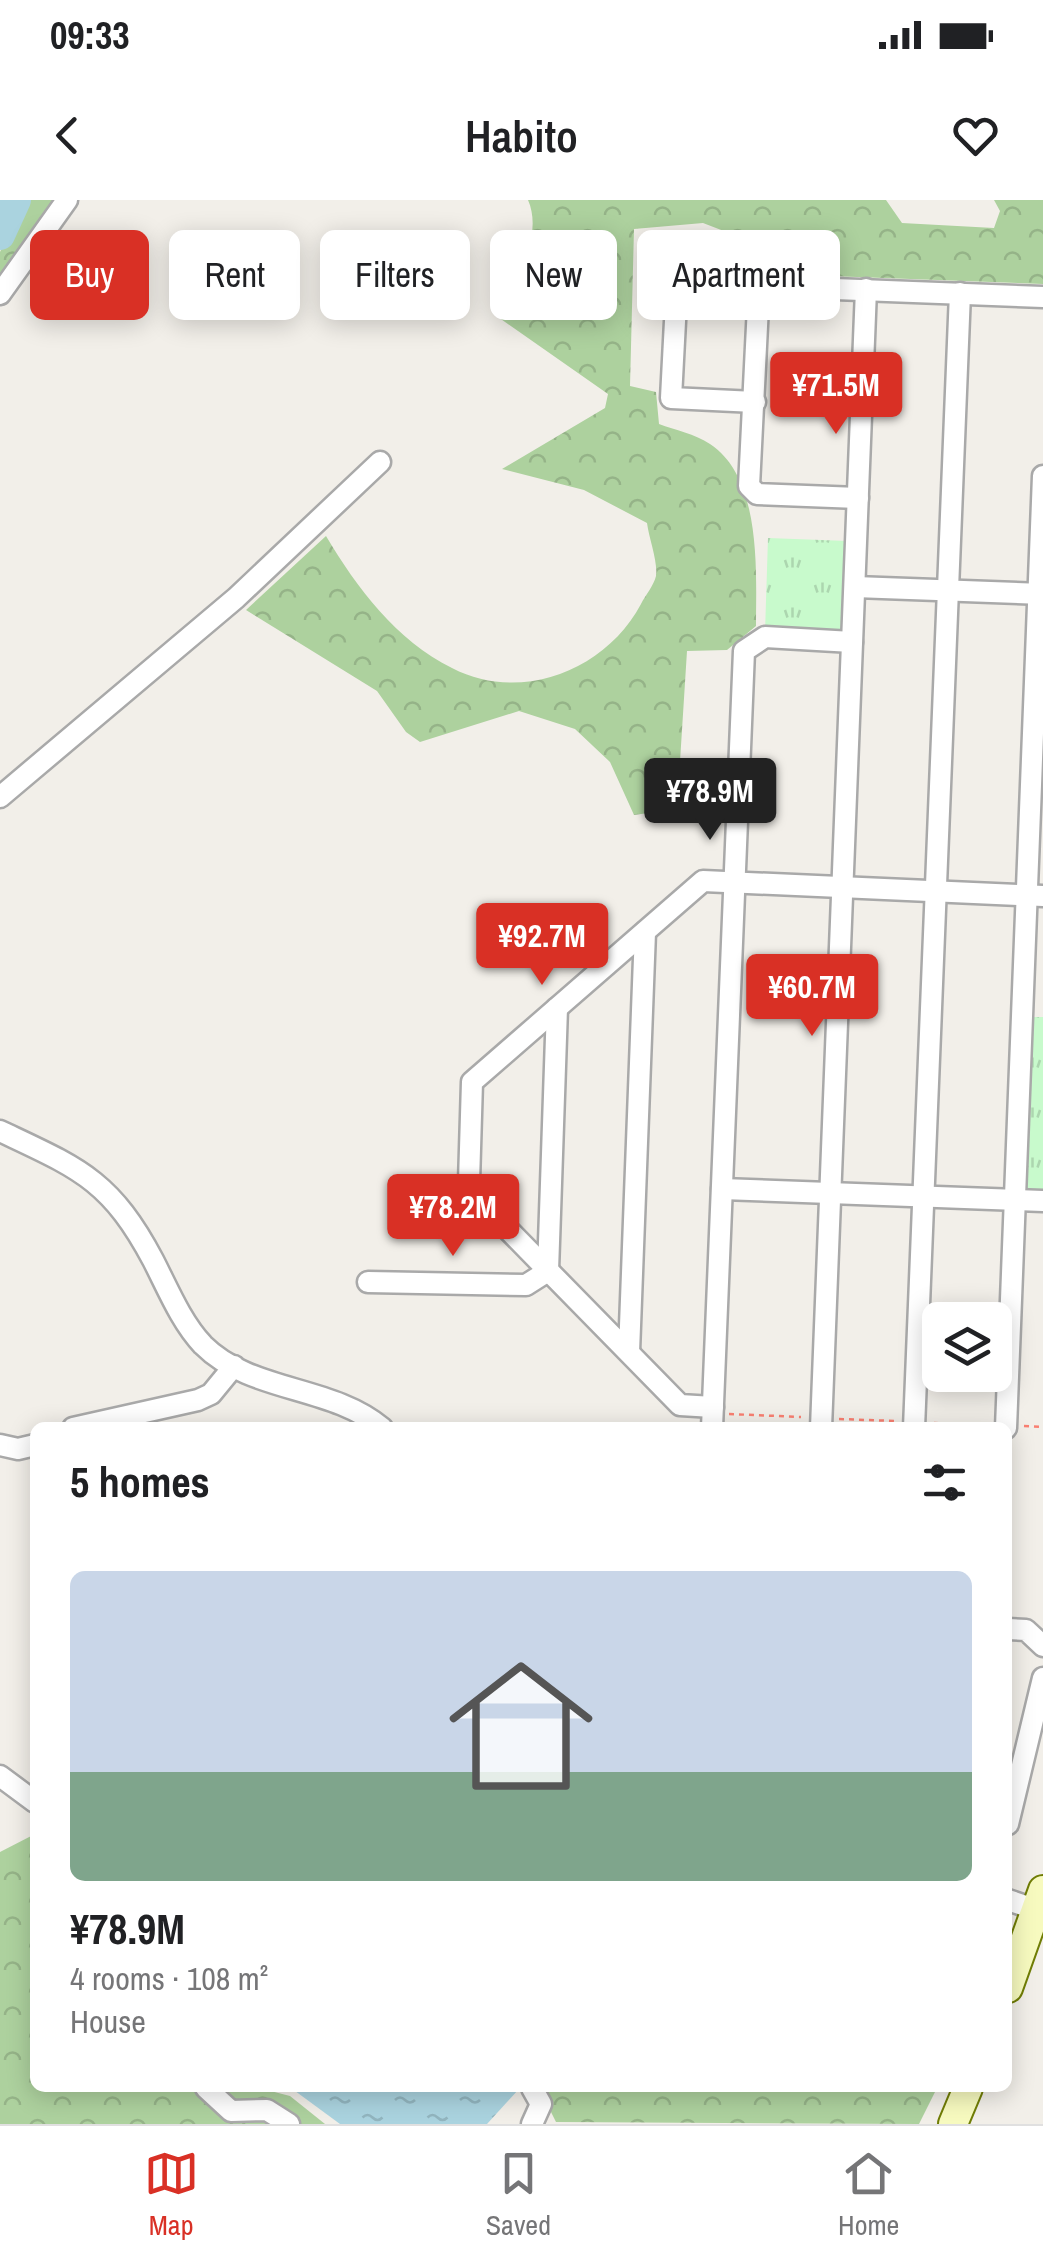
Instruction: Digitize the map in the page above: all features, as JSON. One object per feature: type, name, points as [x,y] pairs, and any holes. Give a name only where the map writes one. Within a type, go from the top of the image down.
[{"type":"street","points":[[0,294],[67,200]]},
{"type":"street","points":[[840,288],[1043,296]]},
{"type":"street","points":[[821,1422],[866,289]]},
{"type":"street","points":[[914,1422],[960,293]]},
{"type":"street","points":[[675,320],[671,398],[755,402]]},
{"type":"street","points":[[758,320],[750,486],[757,494],[858,498]]},
{"type":"street","points":[[0,798],[236,598],[380,462]]},
{"type":"street","points":[[1006,1422],[1014,1200],[1034,895],[1043,476]]},
{"type":"street","points":[[854,587],[1041,594]]},
{"type":"street","points":[[852,642],[765,638],[744,650],[734,882],[722,1189],[712,1416],[680,1405],[483,1204],[469,1182],[472,1082],[704,881],[734,882],[842,886],[1034,895]]},
{"type":"street","points":[[629,1352],[645,932]]},
{"type":"street","points":[[548,1270],[557,1008]]},
{"type":"street","points":[[0,1131],[77,1166],[101,1186],[135,1227],[202,1344],[234,1366],[355,1410],[373,1422]]},
{"type":"street","points":[[722,1189],[1043,1201]]},
{"type":"street","points":[[368,1282],[526,1285],[548,1270]]},
{"type":"street","points":[[101,1422],[198,1400],[211,1394],[234,1366]]},
{"type":"street","points":[[0,1445],[30,1446]]},
{"type":"street","points":[[1012,1630],[1026,1630],[1042,1641]]},
{"type":"street","points":[[1012,1807],[1043,1678]]},
{"type":"street","points":[[0,1776],[30,1798]]},
{"type":"street","points":[[1012,1900],[1040,1900],[1012,1977]]},
{"type":"street","points":[[211,2092],[231,2110],[267,2110],[289,2124]]},
{"type":"street","points":[[532,2124],[540,2104],[534,2092]]},
{"type":"street","points":[[953,2124],[966,2092]]},
{"type":"path","points":[[712,1416],[805,1422]]},
{"type":"path","points":[[1012,1426],[1043,1427]]},
{"type":"green space","points":[[24,200],[56,200],[34,230],[30,230],[30,236],[0,278],[0,252]]},
{"type":"green space","points":[[528,200],[886,200],[902,223],[994,228],[1000,211],[994,200],[1043,200],[1043,284],[840,276],[840,230],[721,230],[703,223],[634,229],[630,386],[656,392],[659,424],[710,444],[727,459],[747,502],[755,554],[756,626],[727,650],[687,651],[677,809],[634,815],[610,762],[575,729],[519,711],[420,742],[406,732],[377,691],[246,610],[326,536],[351,575],[396,628],[432,656],[478,678],[533,681],[559,674],[584,663],[626,627],[656,576],[647,523],[584,490],[502,469],[605,408],[608,394],[502,320],[617,320],[617,230],[532,230]]},
{"type":"green space","points":[[768,538],[848,541],[845,628],[839,635],[765,632]]},
{"type":"green space","points":[[1030,1017],[1043,1017],[1043,1194],[1031,1194],[1023,1186]]},
{"type":"green space","points":[[30,1837],[30,2092],[274,2092],[290,2096],[325,2124],[0,2124],[0,1852]]},
{"type":"green space","points":[[541,2092],[935,2092],[919,2124],[556,2122]]},
{"type":"water","points":[[296,2092],[516,2092],[487,2124],[340,2124]]},
{"type":"waterway","points":[[0,235],[16,200]]}]
